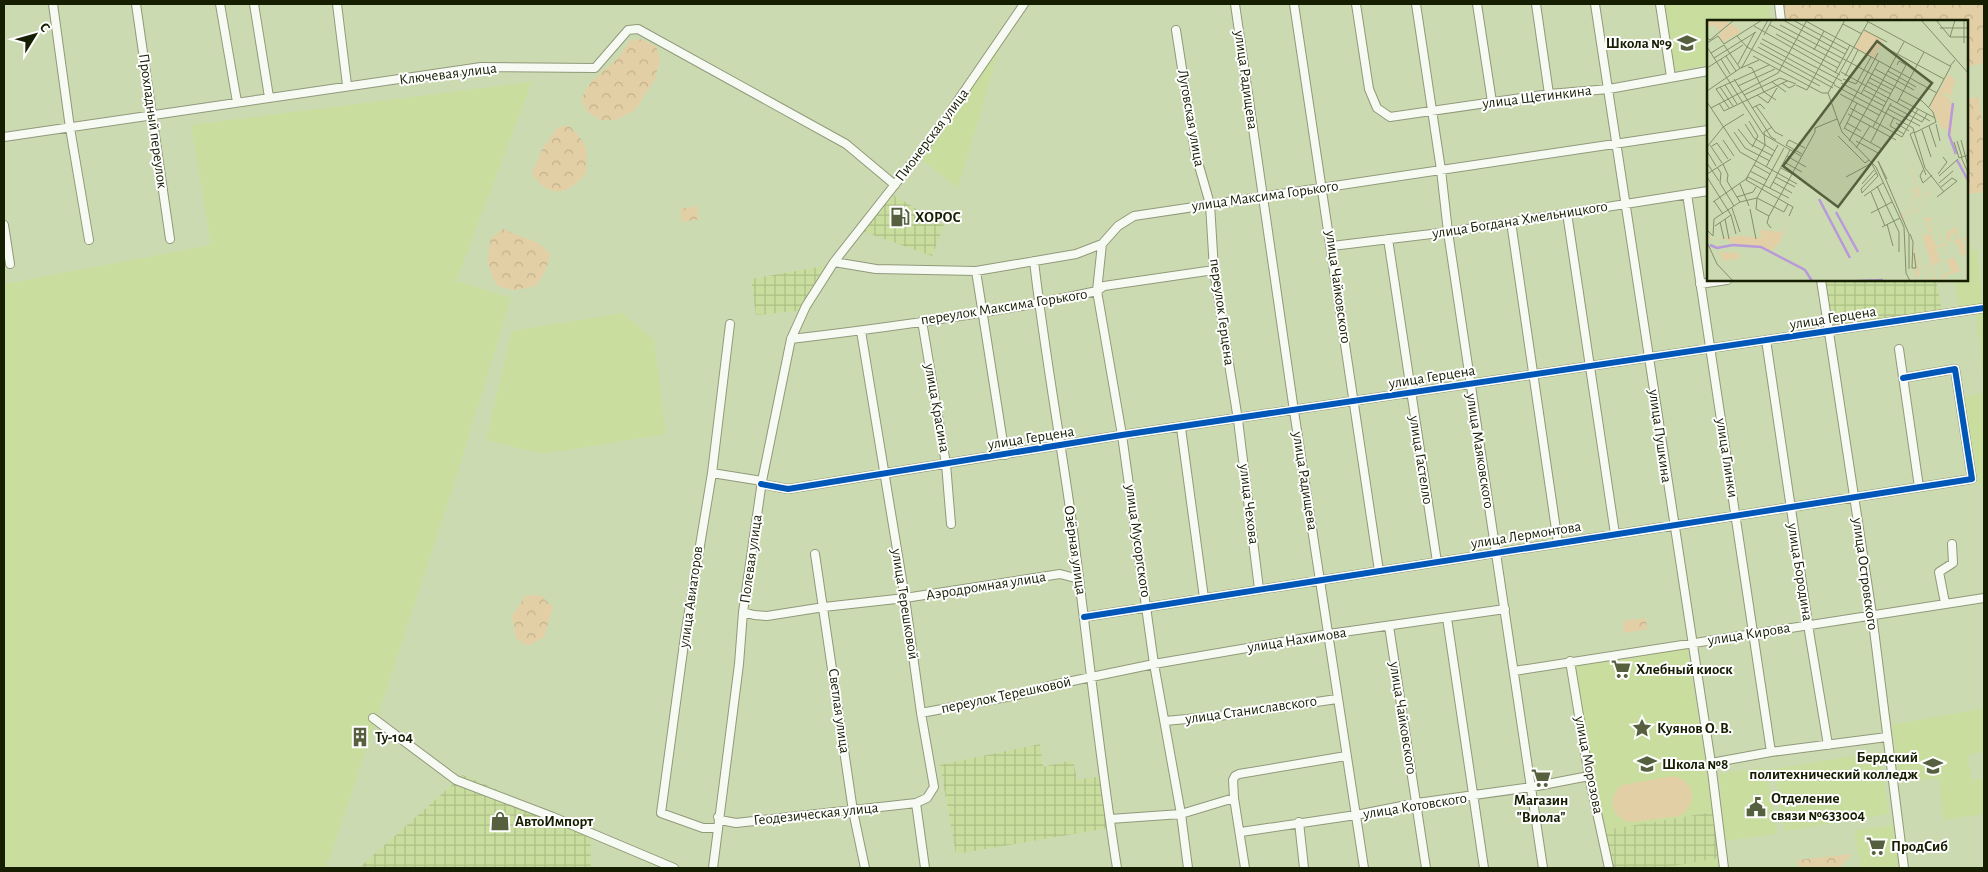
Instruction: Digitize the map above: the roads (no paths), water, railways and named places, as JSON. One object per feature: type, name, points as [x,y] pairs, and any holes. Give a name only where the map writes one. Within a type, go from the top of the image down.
[{"type":"street","points":[[54,4],[70,128],[89,240]]},
{"type":"street","name":"Прохладный переулок","points":[[136,4],[170,239]]},
{"type":"street","points":[[220,4],[237,102]]},
{"type":"street","points":[[254,4],[269,97]]},
{"type":"street","points":[[337,4],[348,85]]},
{"type":"street","name":"Пионерская улица","points":[[834,262],[937,131],[1024,4]]},
{"type":"street","name":"улица Радищева","points":[[1235,4],[1262,197],[1364,868]]},
{"type":"street","name":"улица Чайковского","points":[[1294,4],[1332,246],[1379,571]]},
{"type":"street","name":"улица Щетинкина","points":[[1356,4],[1369,89],[1378,108],[1390,117],[1397,118],[1549,94],[1608,89],[1707,70]]},
{"type":"street","name":"улица Маяковского","points":[[1416,4],[1470,384],[1543,868]]},
{"type":"street","points":[[1477,4],[1492,102]]},
{"type":"street","points":[[1536,4],[1549,94]]},
{"type":"street","name":"улица Пушкина","points":[[1595,4],[1691,643],[1711,763],[1724,868]]},
{"type":"street","points":[[1660,4],[1671,77]]},
{"type":"street","points":[[1779,4],[1782,20]]},
{"type":"street","name":"Ключевая улица","points":[[4,137],[348,85],[398,80],[481,67],[595,68],[628,30],[638,29],[846,144],[895,185]]},
{"type":"street","name":"Луговская улица","points":[[1176,30],[1196,152],[1210,204]]},
{"type":"street","name":"улица Максима Горького","points":[[834,262],[876,269],[976,271],[1076,254],[1102,244],[1118,226],[1134,216],[1707,130]]},
{"type":"street","name":"улица Богдана Хмельницкого","points":[[1332,246],[1448,232],[1707,191]]},
{"type":"street","name":"улица Глинки","points":[[1687,194],[1771,752]]},
{"type":"street","name":"переулок Герцена","points":[[1210,204],[1214,270],[1238,420]]},
{"type":"street","points":[[1567,213],[1615,534]]},
{"type":"street","points":[[1511,222],[1558,543]]},
{"type":"street","points":[[4,225],[10,264]]},
{"type":"street","name":"улица Гастелло","points":[[1388,239],[1437,562]]},
{"type":"street","name":"улица Мусоргского","points":[[1102,244],[1097,292],[1122,436],[1154,664],[1181,814],[1188,868]]},
{"type":"street","name":"Озёрная улица","points":[[1034,261],[1061,446],[1084,616],[1090,677],[1117,868]]},
{"type":"street","name":"Полевая улица","points":[[713,868],[716,828],[743,612],[762,483],[791,338],[806,306],[834,262]]},
{"type":"street","name":"переулок Максима Горького","points":[[791,338],[861,330],[1039,304],[1097,292],[1104,286],[1214,270]]},
{"type":"street","points":[[976,271],[1005,455]]},
{"type":"street","points":[[1700,284],[1720,281]]},
{"type":"street","name":"улица Островского","points":[[1821,281],[1872,614],[1904,868]]},
{"type":"street","name":"улица Герцена","points":[[712,473],[788,489],[1122,436],[1984,308]]},
{"type":"street","name":"улица Красина","points":[[922,321],[946,464],[951,524]]},
{"type":"street","name":"улица Авиаторов","points":[[716,828],[703,828],[661,813],[684,636],[712,473],[730,324]]},
{"type":"street","name":"улица Терешковой","points":[[861,330],[934,788],[927,798],[916,802]]},
{"type":"street","name":"улица Бородина","points":[[1766,340],[1790,507],[1828,745]]},
{"type":"street","points":[[1899,349],[1918,487]]},
{"type":"street","name":"улица Лермонтова","points":[[1084,616],[1972,479],[1955,369],[1902,378]]},
{"type":"street","name":"улица Чехова","points":[[1238,420],[1260,589]]},
{"type":"street","points":[[1181,428],[1204,598]]},
{"type":"street","points":[[1945,603],[1940,572],[1953,563],[1952,544]]},
{"type":"street","name":"Светлая улица","points":[[815,554],[853,811],[865,868]]},
{"type":"street","name":"Аэродромная улица","points":[[743,612],[767,616],[824,607],[905,598],[1060,574],[1079,579]]},
{"type":"street","name":"улица Кирова","points":[[1514,671],[1984,598]]},
{"type":"street","name":"улица Нахимова","points":[[1090,677],[1329,634],[1505,610]]},
{"type":"street","points":[[1446,618],[1484,868]]},
{"type":"street","name":"улица Чайковского","points":[[1389,626],[1426,868]]},
{"type":"street","name":"улица Морозова","points":[[1570,661],[1589,776],[1609,868]]},
{"type":"street","name":"переулок Терешковой","points":[[921,713],[1017,695],[1090,677]]},
{"type":"street","name":"улица Станиславского","points":[[1164,721],[1219,716],[1337,698]]},
{"type":"street","points":[[373,718],[456,780],[674,868]]},
{"type":"street","points":[[1711,763],[1771,752],[1887,738]]},
{"type":"street","points":[[1245,868],[1241,832],[1234,798],[1233,780],[1235,776],[1346,756]]},
{"type":"street","name":"улица Котовского","points":[[1241,832],[1356,815],[1417,803],[1532,787],[1589,776]]},
{"type":"street","points":[[1110,819],[1181,814],[1234,798]]},
{"type":"street","points":[[916,802],[925,868]]},
{"type":"street","name":"Геодезическая улица","points":[[718,817],[720,820],[736,823],[853,811],[916,802]]},
{"type":"street","points":[[1299,822],[1304,868]]},
{"type":"place","name":"Школа №9","points":[[1687,43]]},
{"type":"place","name":"ХОРОС","points":[[900,217]]},
{"type":"place","name":"Хлебный киоск","points":[[1621,669]]},
{"type":"place","name":"Куянов О. В.","points":[[1642,728]]},
{"type":"place","name":"Ту-104","points":[[360,737]]},
{"type":"place","name":"Школа №8","points":[[1647,764]]},
{"type":"place","name":"Бердский политехнический колледж","points":[[1933,766]]},
{"type":"place","name":"Магазин \"Виола\"","points":[[1541,778]]},
{"type":"place","name":"Отделение связи №633004","points":[[1756,807]]},
{"type":"place","name":"АвтоИмпорт","points":[[500,821]]},
{"type":"place","name":"ПродСиб","points":[[1876,846]]}]
